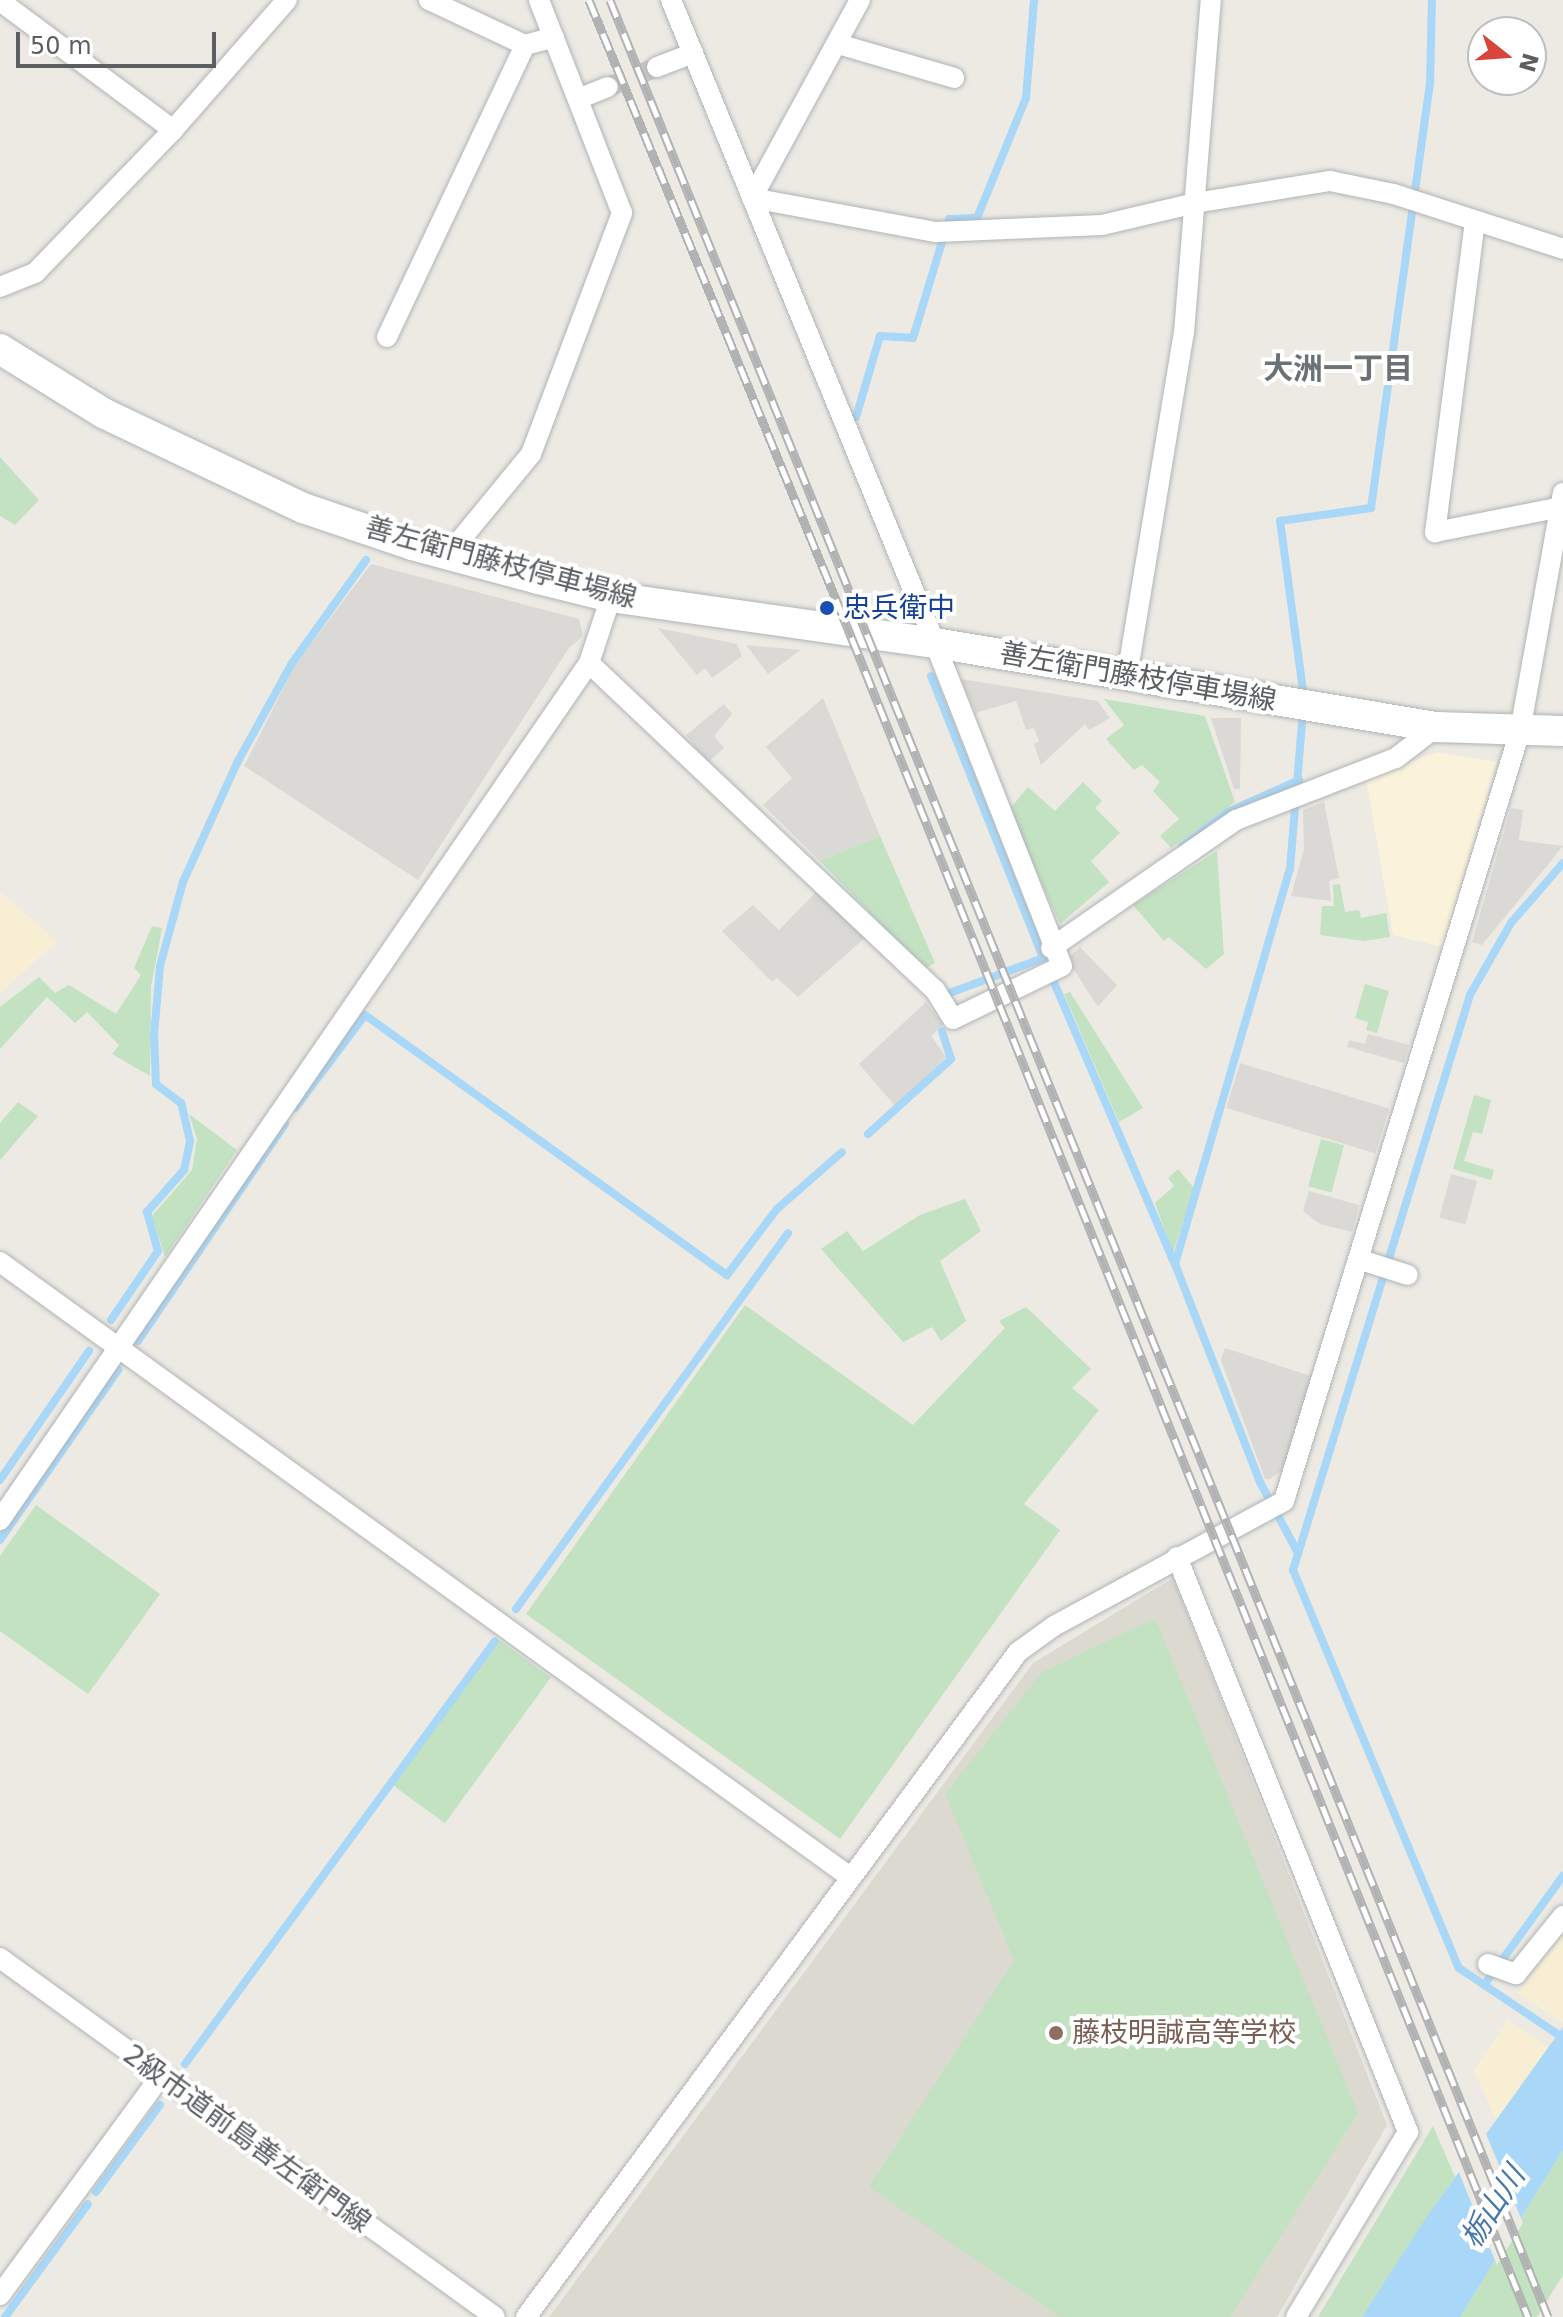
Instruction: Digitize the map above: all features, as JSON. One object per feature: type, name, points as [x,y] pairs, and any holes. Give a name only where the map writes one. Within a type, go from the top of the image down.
[{"type":"main road","name":"善左衛門藤枝停車場線","points":[[0,349],[105,414],[208,466],[303,508],[448,555],[611,597],[935,643],[1436,727],[1563,731]]},
{"type":"street","points":[[0,287],[35,273],[173,130],[287,0]]},
{"type":"street","points":[[429,0],[525,45],[554,37]]},
{"type":"street","points":[[448,555],[531,454],[622,213],[539,0]]},
{"type":"street","points":[[589,663],[935,990],[953,1019],[1062,966],[1051,948],[935,643],[671,0]]},
{"type":"street","points":[[752,198],[860,0]]},
{"type":"street","points":[[1127,676],[1184,333],[1211,0]]},
{"type":"street","points":[[0,1],[173,130]]},
{"type":"street","points":[[838,44],[954,78]]},
{"type":"street","points":[[387,337],[525,45]]},
{"type":"street","points":[[657,67],[693,53]]},
{"type":"street","points":[[578,99],[608,87]]},
{"type":"street","points":[[752,198],[936,232],[1102,225],[1195,203],[1330,181],[1394,194],[1563,249]]},
{"type":"street","points":[[526,2317],[1018,1652],[1177,1557],[1276,1505],[1361,1260],[1520,731],[1562,500],[1435,532],[1475,221]]},
{"type":"street","points":[[0,1520],[589,663],[611,597]]},
{"type":"street","points":[[1051,948],[1236,820],[1396,758],[1436,727]]},
{"type":"street","points":[[1361,1260],[1398,1272]]},
{"type":"street","points":[[0,1262],[850,1877]]},
{"type":"street","points":[[1177,1557],[1408,2132],[1296,2317]]},
{"type":"street","points":[[1488,1964],[1506,1973],[1516,1974],[1563,1916]]},
{"type":"street","name":"2級市道前島善左衛門線","points":[[0,1958],[495,2317]]},
{"type":"street","points":[[0,2295],[160,2077]]},
{"type":"shaded area","points":[[371,564],[579,619],[583,636],[569,648],[418,880],[244,766],[295,665]]},
{"type":"shaded area","points":[[658,628],[737,644],[742,656],[712,678],[705,668],[697,675]]},
{"type":"shaded area","points":[[746,645],[801,650],[768,674]]},
{"type":"shaded area","points":[[961,679],[1098,701],[1110,718],[1089,730],[1085,724],[1041,765],[1034,744],[1039,741],[1034,728],[1026,730],[1016,701],[976,713]]},
{"type":"shaded area","points":[[823,698],[880,836],[820,861],[763,805],[792,778],[766,747]]},
{"type":"shaded area","points":[[724,704],[732,714],[714,736],[724,748],[708,762],[686,735]]},
{"type":"shaded area","points":[[1211,718],[1241,718],[1240,789],[1234,789]]},
{"type":"shaded area","points":[[1437,752],[1497,762],[1443,947],[1393,935],[1366,779]]},
{"type":"shaded area","points":[[1324,802],[1339,878],[1329,881],[1331,901],[1291,896],[1304,849],[1303,810]]},
{"type":"shaded area","points":[[1511,808],[1523,810],[1519,840],[1563,846],[1482,945],[1472,942]]},
{"type":"shaded area","points":[[818,890],[866,937],[798,997],[777,978],[772,982],[722,931],[753,905],[779,930]]},
{"type":"shaded area","points":[[1080,947],[1117,985],[1098,1007],[1067,959]]},
{"type":"shaded area","points":[[926,1002],[943,1025],[931,1036],[946,1057],[896,1107],[859,1064]]},
{"type":"shaded area","points":[[1368,1034],[1409,1045],[1404,1063],[1347,1047],[1349,1040],[1365,1044]]},
{"type":"shaded area","points":[[1240,1063],[1389,1109],[1375,1154],[1226,1108]]},
{"type":"shaded area","points":[[1451,1174],[1477,1181],[1465,1224],[1439,1217]]},
{"type":"shaded area","points":[[1309,1191],[1359,1205],[1352,1232],[1320,1224],[1303,1211]]},
{"type":"shaded area","points":[[1225,1348],[1311,1376],[1285,1468],[1270,1479],[1265,1479],[1221,1360]]},
{"type":"shaded area","name":"藤枝明誠高等学校","points":[[1173,1578],[1387,2125],[1277,2317],[549,2317],[1033,1663]]},
{"type":"green space","points":[[0,457],[39,500],[15,525],[0,516]]},
{"type":"green space","points":[[1104,699],[1205,716],[1235,802],[1171,848],[1160,836],[1179,819],[1153,791],[1160,782],[1142,765],[1134,770],[1106,739],[1124,725]]},
{"type":"green space","points":[[1083,782],[1102,801],[1095,808],[1120,833],[1091,861],[1109,882],[1060,924],[1009,810],[1028,787],[1055,811]]},
{"type":"green space","points":[[880,836],[935,963],[924,969],[820,861]]},
{"type":"green space","points":[[1217,851],[1224,954],[1206,969],[1169,937],[1164,941],[1133,905]]},
{"type":"green space","points":[[1340,884],[1345,912],[1359,910],[1361,918],[1386,913],[1390,937],[1364,941],[1320,935],[1322,906],[1334,906],[1333,885]]},
{"type":"green space","points":[[152,926],[162,928],[151,987],[150,1076],[112,1054],[119,1045],[87,1012],[75,1023],[47,997],[0,1049],[0,1007],[39,977],[55,993],[69,985],[116,1014],[141,975],[134,968]]},
{"type":"green space","points":[[1365,984],[1389,991],[1377,1033],[1366,1030],[1368,1022],[1355,1018]]},
{"type":"green space","points":[[1070,992],[1143,1108],[1119,1122],[1064,994]]},
{"type":"green space","points":[[1474,1095],[1491,1100],[1482,1134],[1473,1132],[1464,1161],[1494,1170],[1491,1180],[1453,1169]]},
{"type":"green space","points":[[18,1102],[38,1116],[0,1160],[0,1123]]},
{"type":"green space","points":[[189,1114],[237,1150],[165,1257],[152,1216],[192,1170],[197,1139]]},
{"type":"green space","points":[[1321,1139],[1344,1145],[1332,1193],[1308,1186]]},
{"type":"green space","points":[[1178,1169],[1194,1188],[1173,1253],[1155,1203],[1174,1186],[1168,1178]]},
{"type":"green space","points":[[965,1199],[981,1231],[940,1261],[966,1321],[941,1341],[932,1327],[903,1342],[821,1249],[847,1231],[863,1251],[920,1215]]},
{"type":"green space","points":[[745,1305],[913,1425],[1005,1328],[999,1321],[1026,1307],[1091,1369],[1072,1388],[1099,1410],[1024,1504],[1060,1530],[840,1839],[526,1614]]},
{"type":"green space","points":[[36,1505],[160,1594],[88,1694],[0,1631],[0,1556]]},
{"type":"green space","points":[[1155,1618],[1358,2113],[1230,2317],[1060,2317],[869,2187],[1014,1960],[945,1794],[1041,1673]]},
{"type":"green space","points":[[499,1640],[551,1678],[445,1823],[393,1786]]},
{"type":"green space","points":[[1433,2126],[1455,2177],[1362,2317],[1318,2317]]},
{"type":"green space","points":[[1563,2150],[1563,2275],[1537,2317],[1460,2317]]},
{"type":"sand","points":[[0,892],[57,941],[0,994]]},
{"type":"sand","points":[[1563,1935],[1563,2023],[1517,1993]]},
{"type":"sand","points":[[1508,2020],[1548,2048],[1496,2120],[1474,2070]]},
{"type":"water","name":"栃山川","points":[[1563,2027],[1563,2150],[1460,2317],[1362,2317],[1426,2218]]},
{"type":"pier","points":[[1484,2129],[1523,2223],[1497,2265],[1457,2168]]},
{"type":"waterway","points":[[856,417],[880,336],[913,338],[949,219],[977,218],[1026,98],[1034,0]]},
{"type":"waterway","points":[[1304,698],[1280,521],[1371,508],[1430,82],[1432,0]]},
{"type":"waterway","points":[[111,1320],[158,1251],[147,1212],[184,1170],[190,1141],[181,1103],[156,1084],[154,1035],[160,966],[183,882],[237,763],[292,663],[366,560]]},
{"type":"waterway","points":[[931,676],[1043,958],[947,994]]},
{"type":"waterway","points":[[1298,1553],[1260,1482],[1175,1264],[1290,869],[1303,711]]},
{"type":"waterway","points":[[1182,846],[1228,812],[1299,780]]},
{"type":"waterway","points":[[1563,863],[1511,923],[1470,995],[1293,1570],[1459,1968],[1563,2038]]},
{"type":"waterway","points":[[1050,973],[1175,1264]]},
{"type":"waterway","points":[[295,1108],[365,1015],[727,1275],[777,1209],[842,1152]]},
{"type":"waterway","points":[[868,1134],[951,1059],[942,1031]]},
{"type":"waterway","points":[[138,1341],[285,1124]]},
{"type":"waterway","points":[[516,1609],[788,1233]]},
{"type":"waterway","points":[[0,1480],[89,1351]]},
{"type":"waterway","points":[[0,1540],[118,1370]]},
{"type":"waterway","points":[[185,2064],[495,1641]]},
{"type":"waterway","points":[[1484,1985],[1563,1876]]},
{"type":"waterway","points":[[96,2192],[160,2105]]},
{"type":"waterway","points":[[5,2317],[88,2204]]},
{"type":"tunnel","points":[[608,87],[657,67]]},
{"type":"railway","points":[[589,0],[838,604],[1528,2317]]},
{"type":"railway","points":[[610,0],[1548,2317]]},
{"type":"place","name":"忠兵衛中","points":[[827,608]]},
{"type":"place","name":"藤枝明誠高等学校","points":[[1056,2033]]},
{"type":"district","name":"大洲一丁目","points":[[1338,369]]}]
